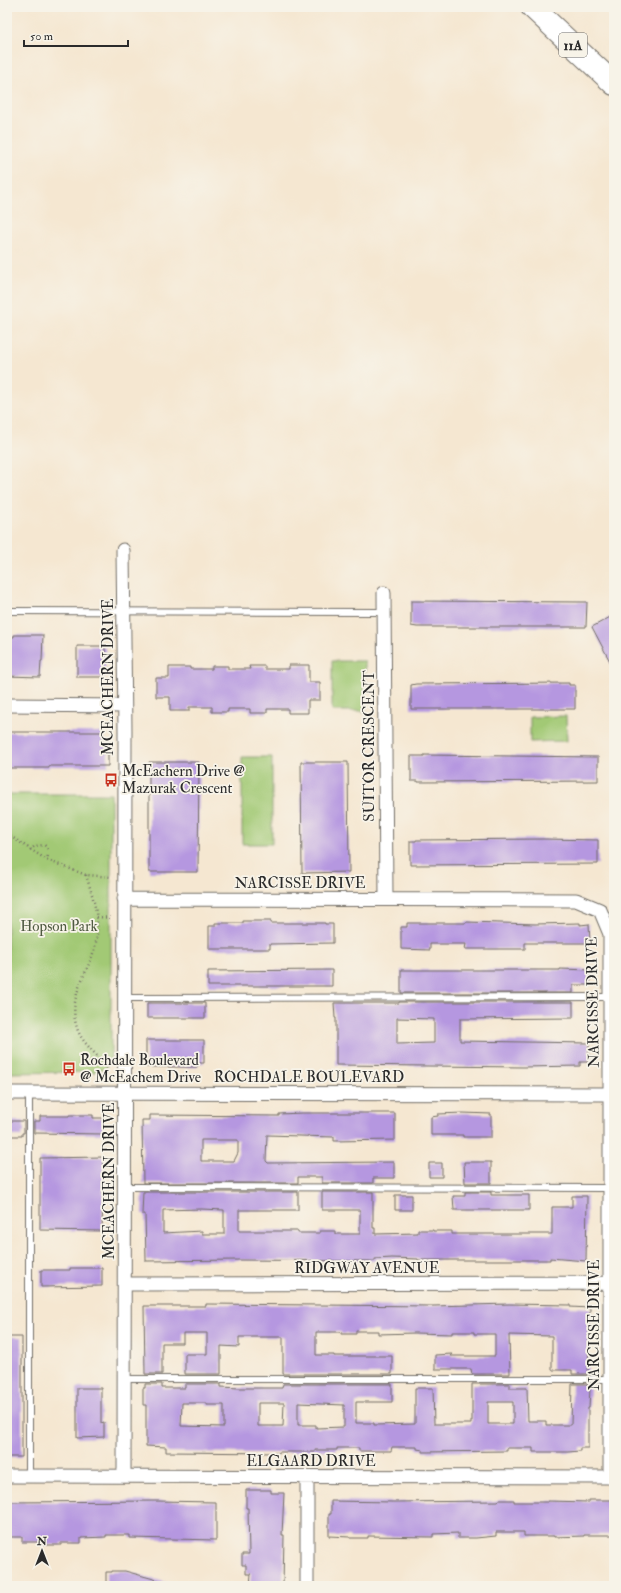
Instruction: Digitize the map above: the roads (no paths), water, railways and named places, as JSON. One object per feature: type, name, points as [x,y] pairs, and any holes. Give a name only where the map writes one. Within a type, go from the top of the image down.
[{"type":"highway","name":"11A","points":[[532,7],[614,84]]},
{"type":"street","name":"MCEACHERN DRIVE","points":[[123,550],[125,1284],[124,1476]]},
{"type":"street","name":"SUITOR CRESCENT","points":[[384,593],[386,899]]},
{"type":"street","points":[[7,705],[124,706]]},
{"type":"street","name":"NARCISSE DRIVE","points":[[124,899],[576,900],[600,910],[610,934],[610,1188],[612,1283],[610,1379],[612,1477]]},
{"type":"street","name":"ROCHDALE BOULEVARD","points":[[7,1092],[610,1094]]},
{"type":"street","name":"RIDGWAY AVENUE","points":[[125,1284],[612,1283]]},
{"type":"street","name":"ELGAARD DRIVE","points":[[7,1476],[612,1477]]},
{"type":"street","points":[[307,1477],[307,1586]]},
{"type":"lane","points":[[7,611],[385,612]]},
{"type":"lane","points":[[124,998],[610,997]]},
{"type":"lane","points":[[29,1092],[29,1476]]},
{"type":"lane","points":[[124,1188],[610,1188]]},
{"type":"lane","points":[[124,1380],[610,1379]]},
{"type":"place","name":"McEachern Drive @ Mazurak Crescent","points":[[111,780]]},
{"type":"place","name":"Rochdale Boulevard @ McEachem Drive","points":[[69,1069]]},
{"type":"park label","name":"Hopson Park","points":[[59,926]]}]
